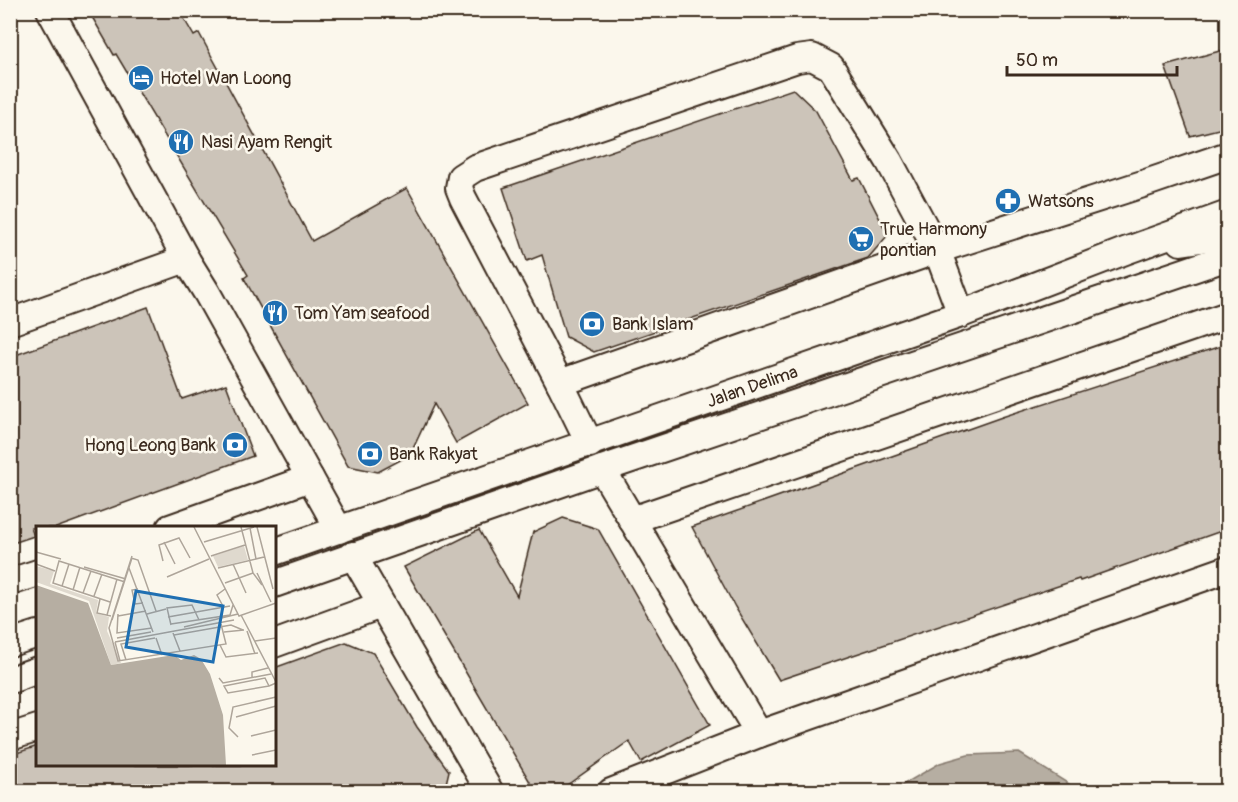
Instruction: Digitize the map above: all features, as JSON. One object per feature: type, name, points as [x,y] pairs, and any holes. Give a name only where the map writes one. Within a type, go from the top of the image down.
[{"type":"street","points":[[50,10],[186,259],[339,530]]},
{"type":"street","points":[[590,444],[459,188],[461,177],[475,168],[796,59],[812,57],[831,66],[889,161],[937,250],[961,314]]},
{"type":"street","points":[[560,382],[937,250],[1136,187],[1227,155]]},
{"type":"street","name":"Jalan Delima","points":[[276,551],[961,314],[1227,214]]},
{"type":"street","points":[[1125,251],[1227,235]]},
{"type":"street","name":"Jalan Delima","points":[[276,583],[602,469],[1227,257]]},
{"type":"street","points":[[10,322],[186,259]]},
{"type":"street","points":[[632,520],[1227,315]]},
{"type":"street","points":[[602,469],[759,734]]},
{"type":"street","points":[[176,526],[310,478]]},
{"type":"street","points":[[352,555],[490,792]]},
{"type":"street","points":[[611,792],[759,734],[1227,569]]},
{"type":"street","points":[[10,582],[36,574]]},
{"type":"street","points":[[276,643],[381,605]]},
{"type":"street","points":[[10,643],[36,635]]},
{"type":"street","points":[[10,680],[36,671]]},
{"type":"street","points":[[10,737],[36,729]]},
{"type":"shaded area","points":[[1019,753],[1069,784],[1075,791],[892,791],[940,763],[968,755]]},
{"type":"building","points":[[88,10],[179,10],[194,36],[199,33],[312,241],[407,188],[528,403],[456,443],[434,404],[410,455],[378,472],[348,466],[244,278],[248,275]]},
{"type":"building","points":[[1227,49],[1227,127],[1190,136],[1165,66]]},
{"type":"building","points":[[793,89],[816,111],[853,180],[859,178],[888,235],[868,258],[594,352],[566,337],[542,255],[527,261],[503,188]]},
{"type":"building","points":[[148,307],[182,399],[226,384],[253,456],[61,526],[36,526],[36,528],[31,528],[34,536],[10,544],[10,357]]},
{"type":"building","points":[[1227,344],[1227,529],[1080,581],[1079,579],[779,680],[735,607],[692,527],[1002,417]]},
{"type":"building","points":[[563,518],[598,529],[710,725],[641,762],[629,741],[560,790],[533,787],[404,567],[479,530],[517,596],[533,532]]},
{"type":"building","points":[[346,642],[373,653],[417,727],[449,771],[444,792],[10,792],[10,755],[36,747],[36,766],[276,766],[276,667]]},
{"type":"place","name":"Hotel Wan Loong","points":[[141,78]]},
{"type":"place","name":"Nasi Ayam Rengit","points":[[181,142]]},
{"type":"place","name":"Watsons","points":[[1008,201]]},
{"type":"place","name":"True Harmony pontian","points":[[861,239]]},
{"type":"place","name":"Tom Yam seafood","points":[[275,313]]},
{"type":"place","name":"Bank Islam","points":[[592,324]]},
{"type":"place","name":"Hong Leong Bank","points":[[235,445]]},
{"type":"place","name":"Bank Rakyat","points":[[370,454]]}]
